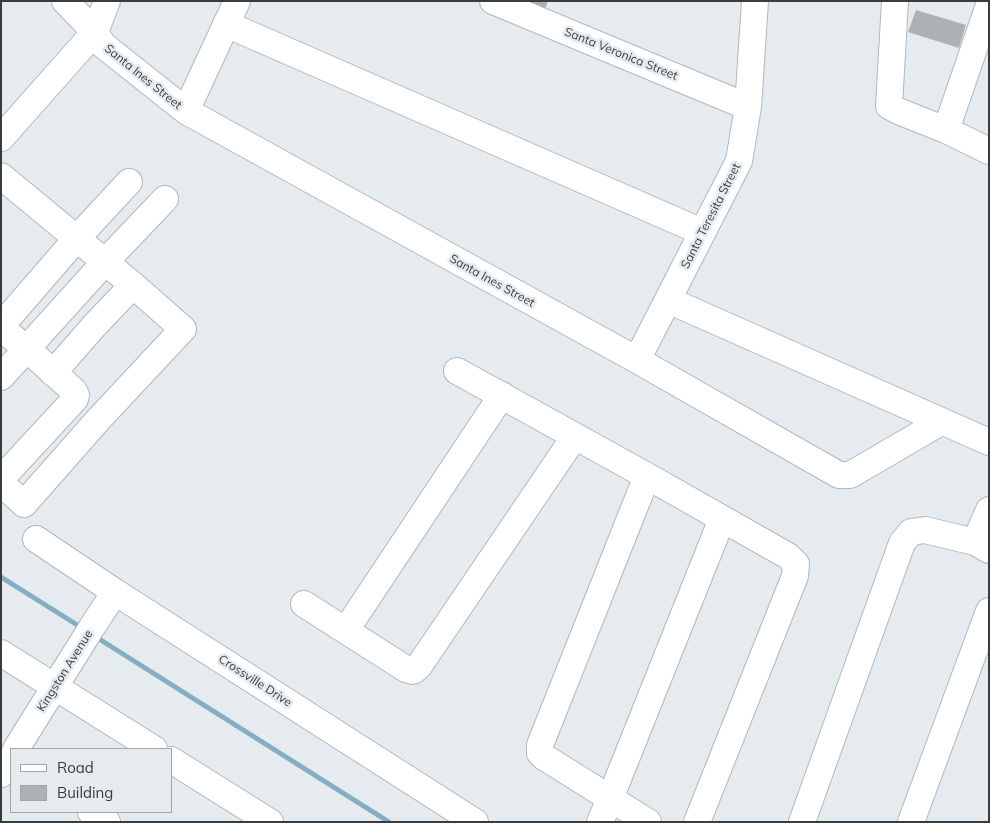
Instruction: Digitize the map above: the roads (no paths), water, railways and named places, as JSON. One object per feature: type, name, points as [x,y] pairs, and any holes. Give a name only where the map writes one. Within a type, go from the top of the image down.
[{"type":"street","name":"Santa Ines Street","points":[[65,1],[103,44],[186,111],[636,360],[839,475],[850,475],[941,422]]},
{"type":"street","points":[[1,138],[94,32],[107,1]]},
{"type":"street","points":[[186,111],[237,1]]},
{"type":"street","name":"Santa Veronica Street","points":[[493,1],[748,106]]},
{"type":"street","name":"Santa Teresita Street","points":[[636,360],[739,161],[748,106],[755,1]]},
{"type":"street","points":[[895,1],[889,106],[946,130],[989,151]]},
{"type":"street","points":[[946,130],[989,5]]},
{"type":"street","points":[[226,24],[702,232]]},
{"type":"street","points":[[1,176],[133,285],[182,330],[98,420],[24,504],[1,483]]},
{"type":"street","points":[[1,479],[75,399],[76,395],[1,327],[77,238],[129,182]]},
{"type":"street","points":[[1,377],[165,199]]},
{"type":"street","points":[[53,373],[133,285]]},
{"type":"street","points":[[668,300],[989,442]]},
{"type":"street","points":[[457,371],[788,556],[796,564],[795,576],[697,822]]},
{"type":"street","points":[[346,630],[502,395]]},
{"type":"street","points":[[304,604],[406,669],[414,670],[419,666],[575,436]]},
{"type":"street","points":[[647,476],[540,745],[540,753],[605,810],[648,822]]},
{"type":"street","points":[[802,822],[902,543],[911,532],[925,530],[982,546],[989,510]]},
{"type":"street","points":[[605,810],[722,519]]},
{"type":"street","name":"Crossville Drive","points":[[36,539],[115,592],[475,822]]},
{"type":"street","name":"Kingston Avenue","points":[[18,748],[115,592]]},
{"type":"street","points":[[912,822],[989,611]]},
{"type":"street","points":[[1,653],[152,748]]},
{"type":"street","points":[[172,761],[270,822]]},
{"type":"street","points":[[93,813],[107,822]]},
{"type":"waterway","points":[[1,577],[82,628]]},
{"type":"waterway","points":[[96,637],[389,822]]}]
